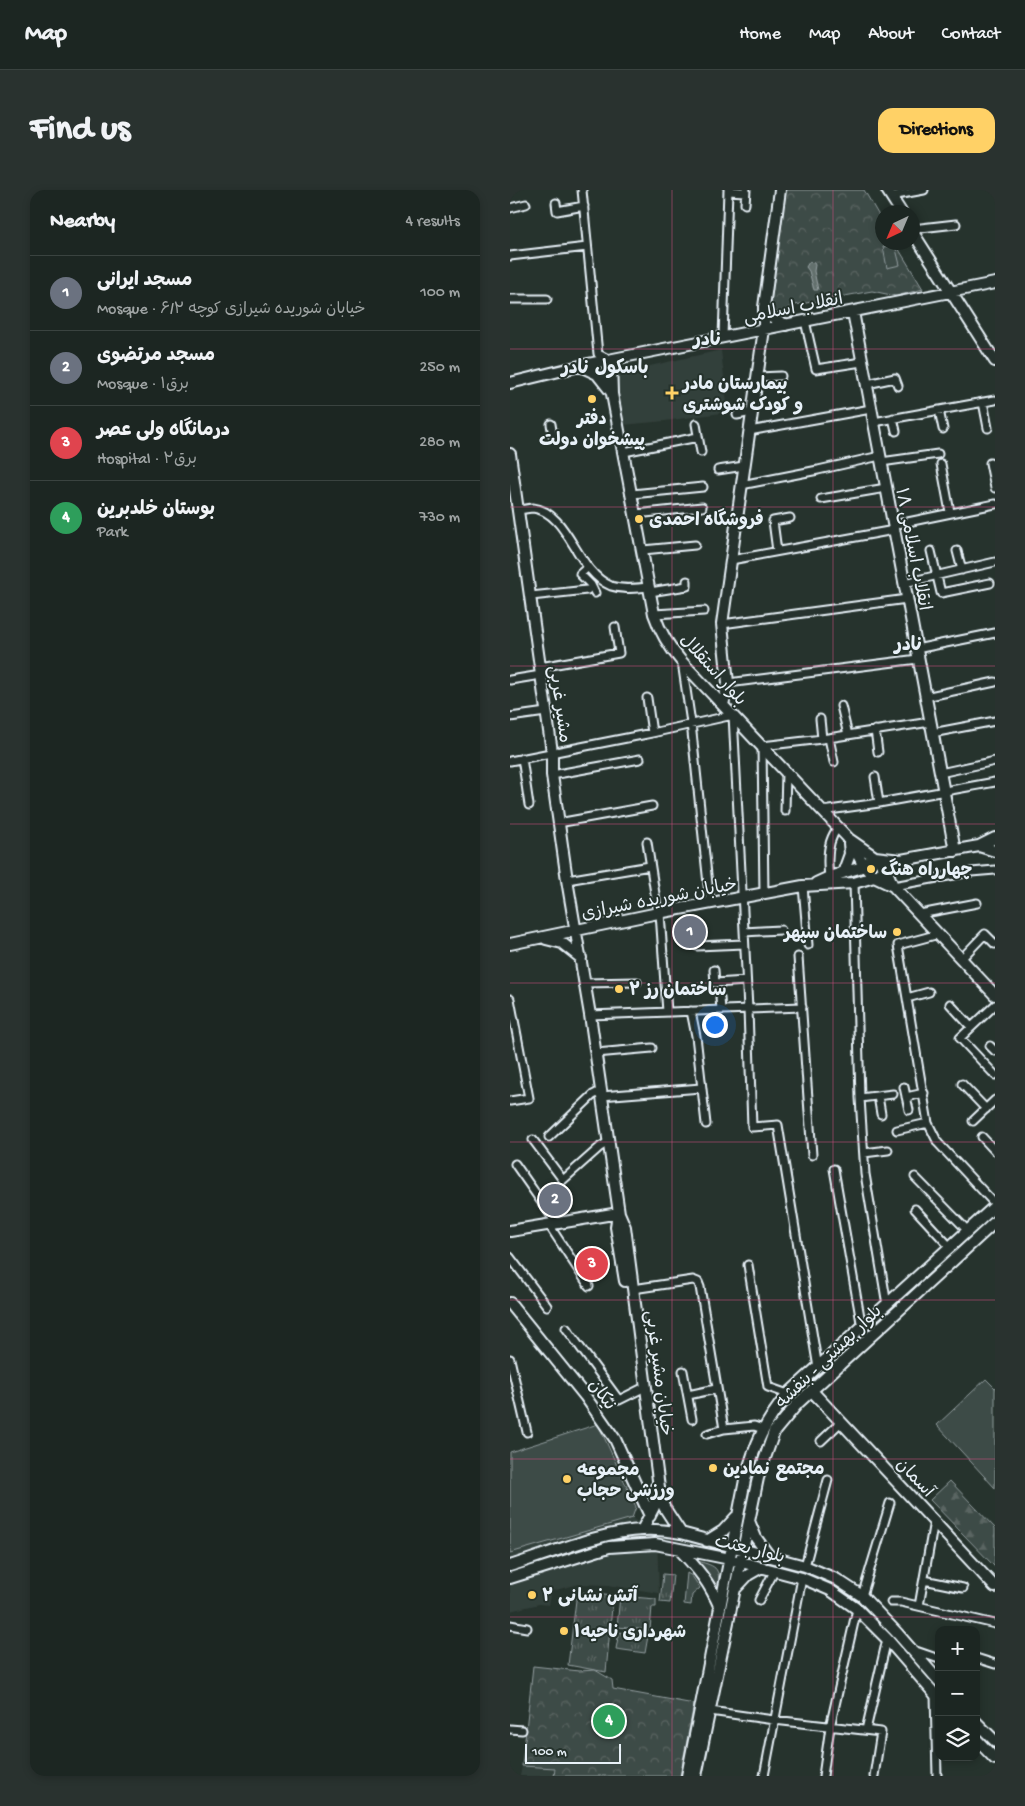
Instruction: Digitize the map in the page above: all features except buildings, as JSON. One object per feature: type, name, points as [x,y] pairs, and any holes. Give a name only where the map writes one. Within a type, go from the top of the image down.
[{"type":"main road","points":[[723,705],[728,682],[722,624],[764,329],[764,307],[780,190]]},
{"type":"main road","points":[[889,193],[897,205]]},
{"type":"main road","points":[[920,243],[995,361]]},
{"type":"main road","name":"انقلاب اسلامی","points":[[510,383],[580,366],[995,284]]},
{"type":"main road","points":[[764,307],[772,317],[786,325]]},
{"type":"main road","name":"۱۸ انقلاب اسلامی","points":[[853,312],[955,851]]},
{"type":"main road","name":"بلوار استقلال","points":[[610,360],[612,394],[654,614],[659,630],[682,662],[838,828],[849,839],[875,857],[886,869],[893,886]]},
{"type":"main road","points":[[580,366],[596,374],[612,394]]},
{"type":"main road","name":"مشیر غربی","points":[[510,454],[516,515],[531,596],[552,752],[552,775],[558,823],[581,958]]},
{"type":"main road","points":[[875,857],[901,860],[979,846],[995,838]]},
{"type":"main road","points":[[844,873],[850,854],[849,839]]},
{"type":"main road","name":"بلوار استقلال","points":[[849,839],[864,866],[874,877],[893,886],[995,995]]},
{"type":"main road","points":[[979,846],[995,851]]},
{"type":"main road","name":"خیابان شوریده شیرازی","points":[[814,884],[829,877],[864,866],[875,857]]},
{"type":"main road","name":"خیابان شوریده شیرازی","points":[[510,944],[659,913],[814,884],[854,883],[874,877],[901,860]]},
{"type":"main road","points":[[543,938],[562,943],[581,958]]},
{"type":"main road","name":"خیابان مشیر غربی","points":[[581,958],[619,1213],[625,1227],[660,1495],[656,1510],[642,1530]]},
{"type":"main road","name":"بلوار بهشتی - بنفشه","points":[[721,1631],[720,1609],[737,1516],[752,1454],[763,1429],[773,1413],[788,1394],[995,1205]]},
{"type":"main road","points":[[510,1231],[619,1213]]},
{"type":"main road","name":"خیابان مشیر غربی","points":[[619,1213],[616,1228],[629,1304],[656,1495],[656,1510],[682,1533]]},
{"type":"main road","name":"بلوار بهشتی - بنفشه","points":[[721,1631],[735,1590],[748,1520],[763,1459],[774,1432],[798,1403],[995,1222]]},
{"type":"main road","points":[[909,1284],[918,1293]]},
{"type":"main road","name":"نیکان","points":[[510,1304],[585,1396],[614,1439],[656,1510]]},
{"type":"main road","name":"آسمان","points":[[812,1391],[995,1587]]},
{"type":"main road","points":[[707,1541],[724,1531],[737,1516]]},
{"type":"main road","points":[[748,1520],[756,1538],[770,1557]]},
{"type":"main road","name":"بلوار بعثت","points":[[510,1566],[609,1535],[642,1530],[663,1530],[682,1533],[744,1549],[805,1566],[834,1578],[862,1596],[935,1676]]},
{"type":"main road","name":"بلوار بعثت","points":[[510,1578],[609,1547],[655,1544],[774,1570],[802,1578],[828,1589],[857,1609],[935,1695]]},
{"type":"main road","points":[[678,1548],[702,1573],[713,1590],[720,1609]]},
{"type":"main road","points":[[735,1590],[748,1575],[762,1567]]},
{"type":"main road","points":[[828,1589],[834,1578]]},
{"type":"main road","points":[[696,1776],[710,1710],[721,1631]]},
{"type":"main road","points":[[687,1776],[721,1631]]},
{"type":"main road","points":[[980,1726],[995,1741]]},
{"type":"main road","points":[[980,1743],[993,1754]]},
{"type":"street","points":[[582,190],[598,354],[610,360]]},
{"type":"street","points":[[889,193],[924,190]]},
{"type":"street","points":[[723,337],[728,191],[746,191],[745,204]]},
{"type":"street","points":[[556,203],[557,211],[584,206]]},
{"type":"street","points":[[510,208],[526,204]]},
{"type":"street","points":[[920,229],[956,224]]},
{"type":"street","points":[[510,256],[587,247]]},
{"type":"street","points":[[510,299],[547,299]]},
{"type":"street","points":[[805,321],[816,369],[862,362]]},
{"type":"street","points":[[757,377],[781,376]]},
{"type":"street","points":[[866,384],[895,378],[898,386]]},
{"type":"street","points":[[874,422],[995,400]]},
{"type":"street","points":[[983,402],[988,428]]},
{"type":"street","points":[[749,430],[871,410]]},
{"type":"street","points":[[939,410],[943,429]]},
{"type":"street","points":[[737,415],[752,412]]},
{"type":"street","points":[[893,418],[896,431]]},
{"type":"street","points":[[551,424],[553,436]]},
{"type":"street","points":[[696,424],[701,452]]},
{"type":"street","points":[[624,452],[698,437]]},
{"type":"street","points":[[742,485],[881,459],[938,454]]},
{"type":"street","points":[[990,463],[995,488]]},
{"type":"street","points":[[941,464],[950,512]]},
{"type":"street","points":[[718,470],[744,466]]},
{"type":"street","points":[[632,494],[703,487]]},
{"type":"street","points":[[821,499],[886,488]]},
{"type":"street","points":[[731,560],[893,527],[950,512],[995,504]]},
{"type":"street","points":[[636,514],[702,506]]},
{"type":"street","points":[[516,515],[534,508],[549,515],[557,522],[594,575],[610,585],[632,589],[650,589],[687,586],[687,581]]},
{"type":"street","points":[[777,551],[773,521],[790,518]]},
{"type":"street","points":[[643,550],[695,545]]},
{"type":"street","points":[[931,551],[941,593],[990,583]]},
{"type":"street","points":[[957,551],[962,570]]},
{"type":"street","points":[[904,583],[995,562]]},
{"type":"street","points":[[588,567],[580,574],[591,585],[595,593]]},
{"type":"street","points":[[531,596],[587,590]]},
{"type":"street","points":[[722,624],[907,599]]},
{"type":"street","points":[[654,614],[704,611]]},
{"type":"street","points":[[510,680],[540,671],[619,653],[615,626]]},
{"type":"street","points":[[728,682],[917,654],[995,632]]},
{"type":"street","points":[[682,662],[710,903]]},
{"type":"street","points":[[926,697],[995,682]]},
{"type":"street","points":[[647,698],[652,733]]},
{"type":"street","points":[[840,706],[848,735]]},
{"type":"street","points":[[510,717],[546,712]]},
{"type":"street","points":[[510,761],[733,715],[752,1127],[778,1125],[818,1368]]},
{"type":"street","points":[[820,719],[834,762]]},
{"type":"street","points":[[932,733],[995,721]]},
{"type":"street","points":[[764,894],[762,746],[930,722]]},
{"type":"street","points":[[875,730],[878,752]]},
{"type":"street","points":[[522,758],[529,805]]},
{"type":"street","points":[[552,775],[640,759]]},
{"type":"street","points":[[940,773],[995,761]]},
{"type":"street","points":[[785,811],[786,772]]},
{"type":"street","points":[[875,776],[879,804]]},
{"type":"street","points":[[822,811],[879,804],[995,782]]},
{"type":"street","points":[[558,823],[652,806]]},
{"type":"street","points":[[829,877],[831,836],[838,828]]},
{"type":"street","points":[[647,842],[659,913],[668,1012]]},
{"type":"street","points":[[567,880],[650,866]]},
{"type":"street","points":[[893,886],[971,872],[995,870]]},
{"type":"street","points":[[854,883],[860,1098],[865,1174],[887,1305]]},
{"type":"street","points":[[803,886],[808,945]]},
{"type":"street","points":[[920,914],[977,903]]},
{"type":"street","points":[[744,932],[781,930]]},
{"type":"street","points":[[939,934],[898,945],[928,1123],[938,1143],[995,1205]]},
{"type":"street","points":[[961,959],[985,934],[995,944]]},
{"type":"street","points":[[697,946],[744,944]]},
{"type":"street","points":[[798,957],[812,1155]]},
{"type":"street","points":[[714,970],[715,983],[746,981]]},
{"type":"street","points":[[585,983],[637,982]]},
{"type":"street","points":[[907,998],[929,992]]},
{"type":"street","points":[[720,998],[721,1010]]},
{"type":"street","points":[[510,999],[529,1098],[510,1101]]},
{"type":"street","points":[[950,1004],[971,1027]]},
{"type":"street","points":[[995,1005],[960,1038],[995,1075]]},
{"type":"street","points":[[590,1015],[802,1007]]},
{"type":"street","points":[[691,1012],[696,1036],[706,1124]]},
{"type":"street","points":[[596,1053],[652,1048]]},
{"type":"street","points":[[962,1084],[986,1109]]},
{"type":"street","points":[[904,1086],[909,1110]]},
{"type":"street","points":[[549,1137],[593,1095],[701,1088]]},
{"type":"street","points":[[906,1097],[924,1093]]},
{"type":"street","points":[[860,1098],[893,1094]]},
{"type":"street","points":[[878,1096],[882,1114]]},
{"type":"street","points":[[973,1121],[995,1100]]},
{"type":"street","points":[[897,1130],[928,1123]]},
{"type":"street","points":[[982,1137],[995,1151]]},
{"type":"street","points":[[533,1140],[563,1180],[608,1142]]},
{"type":"street","points":[[864,1153],[888,1150]]},
{"type":"street","points":[[515,1164],[589,1286]]},
{"type":"street","points":[[834,1169],[862,1328]]},
{"type":"street","points":[[915,1177],[968,1231]]},
{"type":"street","points":[[915,1210],[950,1247]]},
{"type":"street","points":[[510,1257],[547,1306]]},
{"type":"street","points":[[748,1265],[768,1387],[788,1394]]},
{"type":"street","points":[[633,1289],[693,1280],[698,1282],[724,1430]]},
{"type":"street","points":[[566,1328],[619,1400],[641,1389]]},
{"type":"street","points":[[510,1359],[527,1432]]},
{"type":"street","points":[[683,1371],[692,1419]]},
{"type":"street","points":[[688,1395],[716,1389]]},
{"type":"street","points":[[821,1441],[841,1422]]},
{"type":"street","points":[[707,1434],[754,1426],[763,1429]]},
{"type":"street","points":[[805,1566],[828,1480]]},
{"type":"street","points":[[862,1596],[890,1502]]},
{"type":"street","points":[[919,1606],[934,1521]]},
{"type":"street","points":[[759,1600],[774,1570]]},
{"type":"street","points":[[764,1776],[802,1578]]},
{"type":"street","points":[[924,1580],[963,1588]]},
{"type":"street","points":[[891,1602],[901,1602],[995,1624]]},
{"type":"street","points":[[823,1776],[830,1727],[857,1609]]},
{"type":"street","points":[[510,1625],[527,1628]]},
{"type":"street","points":[[866,1730],[887,1640]]},
{"type":"street","points":[[913,1650],[935,1658]]},
{"type":"street","points":[[980,1659],[995,1664]]},
{"type":"street","points":[[710,1710],[774,1720],[881,1732],[874,1776]]},
{"type":"street","points":[[937,1716],[937,1776]]},
{"type":"street","points":[[510,1729],[522,1730]]},
{"type":"shaded area","points":[[809,262],[815,265],[814,271],[818,290],[814,290],[809,271],[806,267]]},
{"type":"shaded area","name":"بیمارستان مادر و کودک شوشتری","points":[[721,350],[728,412],[623,425],[614,374]]},
{"type":"shaded area","points":[[632,1518],[657,1536],[659,1593],[607,1585],[579,1584],[552,1591],[549,1605],[539,1604],[510,1611],[510,1553]]},
{"type":"shaded area","points":[[522,1766],[555,1768],[554,1776],[520,1776]]},
{"type":"green space","points":[[786,190],[864,190],[875,209],[875,250],[899,250],[923,289],[896,296],[872,291],[795,305],[789,312],[776,313],[767,305]]},
{"type":"green space","points":[[884,250],[896,250],[900,265],[887,268]]},
{"type":"green space","points":[[986,1379],[995,1388],[995,1488],[937,1425]]},
{"type":"green space","name":"مجموعه ورزشی حجاب","points":[[598,1424],[636,1507],[632,1518],[510,1553],[510,1452]]},
{"type":"green space","points":[[950,1481],[995,1528],[995,1567],[930,1500]]},
{"type":"green space","points":[[694,1560],[715,1568],[719,1581],[718,1589],[708,1573]]},
{"type":"green space","points":[[687,1573],[692,1576],[700,1588],[692,1595],[691,1605],[684,1604]]},
{"type":"green space","points":[[663,1574],[673,1575],[670,1603],[660,1602]]},
{"type":"green space","points":[[833,1586],[866,1607],[935,1683],[935,1689],[875,1620],[832,1588]]},
{"type":"green space","points":[[577,1592],[613,1596],[606,1672],[568,1665]]},
{"type":"green space","points":[[620,1596],[656,1599],[656,1607],[652,1607],[650,1630],[617,1627]]},
{"type":"green space","points":[[619,1632],[648,1636],[645,1653],[616,1649]]},
{"type":"green space","points":[[533,1666],[579,1671],[595,1670],[612,1680],[613,1689],[694,1704],[680,1776],[554,1776],[555,1768],[522,1766]]},
{"type":"place","name":"بیمارستان مادر و کودک شوشتری","points":[[672,393]]},
{"type":"place","name":"دفتر پیشخوان دولت","points":[[592,399]]},
{"type":"place","name":"فروشگاه احمدی","points":[[639,519]]},
{"type":"place","name":"چهارراه هنگ","points":[[871,869]]},
{"type":"place","name":"مسجد ایرانی","points":[[690,932]]},
{"type":"place","name":"ساختمان سپهر","points":[[897,932]]},
{"type":"place","name":"ساختمان رز ۲","points":[[619,989]]},
{"type":"place","name":"مسجد مرتضوی","points":[[555,1200]]},
{"type":"place","name":"درمانگاه ولی عصر","points":[[592,1264]]},
{"type":"place","name":"مجتمع نمادین","points":[[713,1468]]},
{"type":"place","name":"مجموعه ورزشی حجاب","points":[[567,1479]]},
{"type":"place","name":"آتش نشانی ۲","points":[[532,1595]]},
{"type":"place","name":"شهرداری ناحیه۱","points":[[564,1631]]},
{"type":"place","name":"بوستان خلدبرین","points":[[609,1721]]},
{"type":"district","name":"نادر","points":[[708,338]]},
{"type":"district","name":"باسکول نادر","points":[[605,366]]},
{"type":"district","name":"نادر","points":[[909,643]]}]
